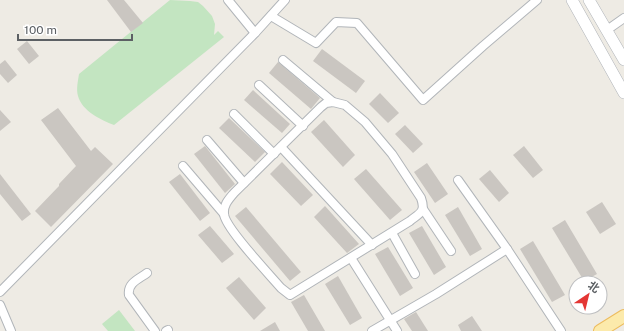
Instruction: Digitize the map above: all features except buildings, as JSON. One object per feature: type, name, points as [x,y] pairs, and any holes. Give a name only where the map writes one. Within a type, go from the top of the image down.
[{"type":"main road","points":[[572,0],[624,93]]},
{"type":"main road","points":[[589,0],[624,60]]},
{"type":"main road","points":[[600,331],[624,316]]},
{"type":"street","points":[[228,0],[256,33]]},
{"type":"street","points":[[0,292],[256,33],[285,0]]},
{"type":"street","points":[[271,16],[316,43],[336,22],[357,23],[423,100],[537,0]]},
{"type":"street","points":[[607,30],[624,18]]},
{"type":"street","points":[[283,60],[333,102]]},
{"type":"street","points":[[259,85],[303,126]]},
{"type":"street","points":[[423,209],[422,212],[392,233],[290,295],[281,288],[231,229],[224,214],[224,208],[227,202],[244,183],[321,107],[326,103],[333,102],[345,105],[354,111],[392,154],[421,198],[424,206],[423,209],[451,251]]},
{"type":"street","points":[[234,114],[274,154]]},
{"type":"street","points":[[207,140],[244,183]]},
{"type":"street","points":[[281,147],[372,245]]},
{"type":"street","points":[[183,166],[224,214]]},
{"type":"street","points":[[458,180],[507,249],[561,331]]},
{"type":"street","points":[[392,233],[415,274]]},
{"type":"street","points":[[372,331],[436,294],[507,249]]},
{"type":"street","points":[[351,258],[396,331]]},
{"type":"street","points":[[147,273],[130,286],[129,294],[154,331]]},
{"type":"street","points":[[0,305],[11,331]]},
{"type":"green space","points":[[170,0],[198,2],[212,16],[215,24],[214,35],[218,31],[224,37],[114,125],[93,114],[83,106],[78,96],[77,88],[79,74]]},
{"type":"green space","points":[[119,310],[135,331],[108,331],[102,324]]}]
